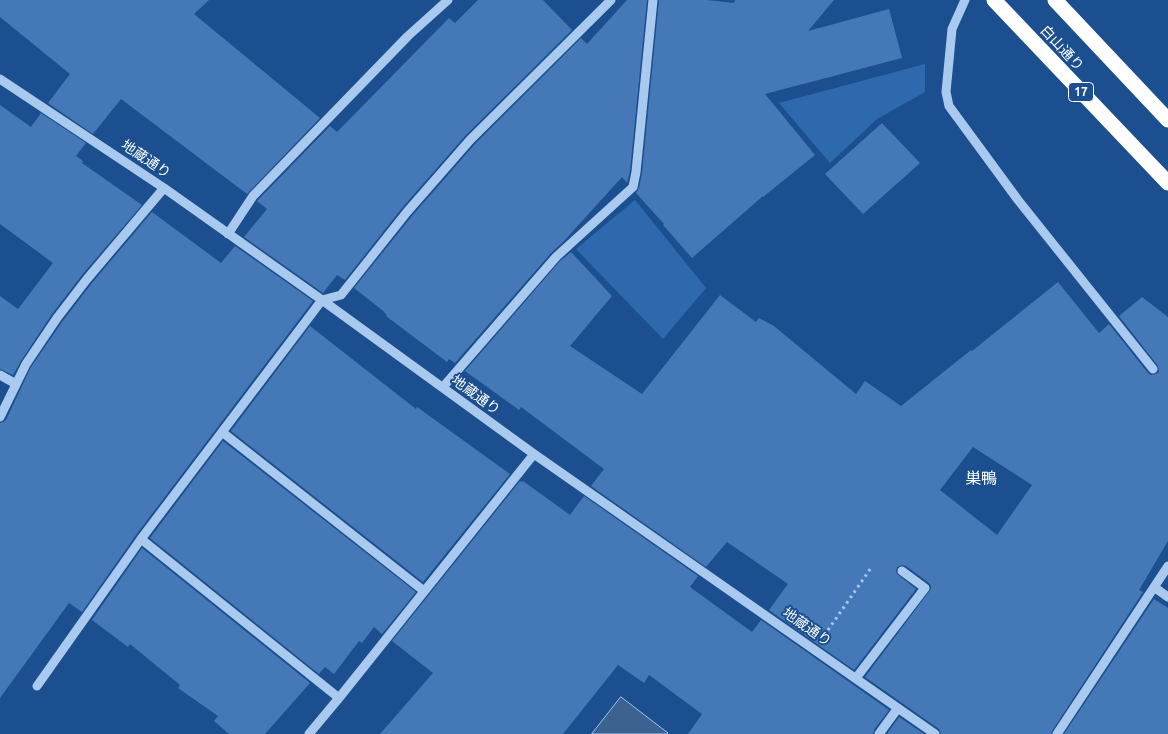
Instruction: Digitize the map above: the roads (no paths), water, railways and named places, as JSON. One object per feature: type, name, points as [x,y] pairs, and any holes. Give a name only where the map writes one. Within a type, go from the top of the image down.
[{"type":"highway","name":"白山通り","points":[[994,0],[1168,183]]},
{"type":"highway","name":"白山通り","points":[[1055,0],[1168,120]]},
{"type":"street","points":[[228,234],[254,196],[408,36],[448,0]]},
{"type":"street","points":[[37,686],[141,538],[322,300],[341,295],[407,212],[470,140],[611,0]]},
{"type":"street","points":[[443,387],[556,257],[633,188],[653,0]]},
{"type":"street","points":[[965,0],[952,29],[946,92],[949,106],[1018,200],[1153,369]]},
{"type":"street","name":"地蔵通り","points":[[0,79],[164,188],[534,454],[936,734]]},
{"type":"street","points":[[0,417],[26,364],[57,318],[87,279],[164,188]]},
{"type":"street","points":[[0,375],[16,384]]},
{"type":"street","points":[[222,432],[424,591]]},
{"type":"street","points":[[309,734],[534,454]]},
{"type":"street","points":[[141,538],[339,698]]},
{"type":"street","points":[[1057,734],[1168,566]]},
{"type":"street","points":[[856,678],[925,588],[902,571]]},
{"type":"street","points":[[1154,587],[1168,597]]},
{"type":"street","points":[[879,734],[898,708]]},
{"type":"district","name":"巣鴨","points":[[981,479]]}]
